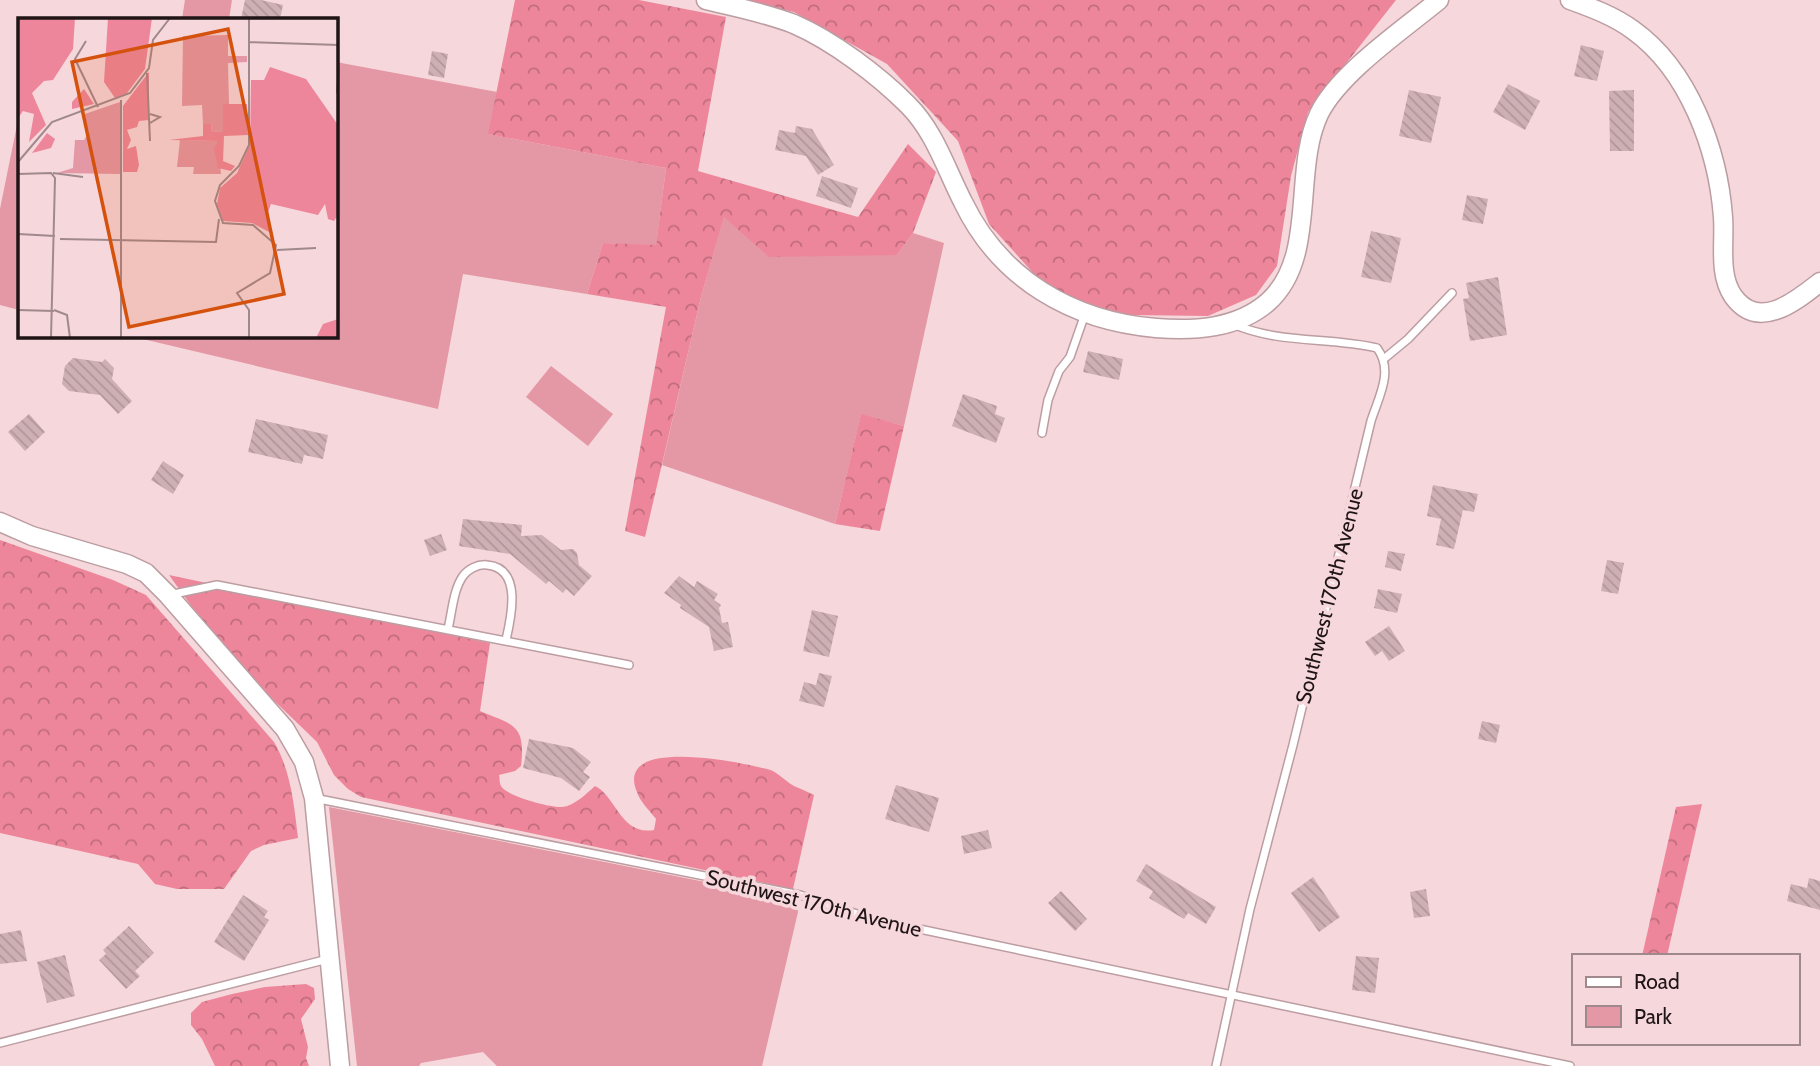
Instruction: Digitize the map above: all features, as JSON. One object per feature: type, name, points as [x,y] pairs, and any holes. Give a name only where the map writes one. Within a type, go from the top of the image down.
[{"type":"street","points":[[706,0],[793,24],[814,34],[887,86],[924,124],[974,224],[995,253],[1021,277],[1085,314],[1128,324],[1180,330],[1210,328],[1229,322],[1266,303],[1285,281],[1298,241],[1309,145],[1323,107],[1356,70],[1439,0]]},
{"type":"street","points":[[1570,0],[1631,28],[1653,47],[1682,85],[1709,148],[1722,208],[1724,275],[1735,299],[1751,310],[1778,310],[1820,282]]},
{"type":"street","points":[[0,522],[32,536],[127,564],[146,573],[169,595],[285,729],[303,762],[314,798],[340,1066]]},
{"type":"lane","points":[[1229,322],[1255,333],[1290,339],[1367,345],[1377,348],[1385,358],[1408,339],[1452,293]]},
{"type":"lane","points":[[1042,433],[1048,400],[1059,371],[1070,357],[1085,314]]},
{"type":"lane","name":"Southwest 170th Avenue","points":[[1231,994],[1368,434],[1386,372],[1385,358]]},
{"type":"lane","points":[[448,629],[464,573],[475,566],[487,565],[498,568],[509,582],[513,600],[506,640]]},
{"type":"lane","points":[[169,595],[217,585],[629,665]]},
{"type":"lane","name":"Southwest 170th Avenue","points":[[314,798],[800,895],[872,919],[1570,1066]]},
{"type":"lane","points":[[0,1042],[329,959]]},
{"type":"lane","points":[[1216,1066],[1231,994]]},
{"type":"green space","points":[[185,0],[232,0],[229,18],[182,18]]},
{"type":"green space","points":[[515,0],[639,0],[726,17],[698,171],[858,217],[908,144],[936,172],[913,233],[897,255],[769,257],[724,217],[701,297],[645,537],[625,531],[666,307],[587,294],[603,243],[656,245],[666,168],[488,134]]},
{"type":"green space","points":[[740,0],[1396,0],[1308,112],[1291,176],[1277,266],[1256,295],[1208,316],[1131,315],[1079,306],[1035,275],[989,224],[958,141],[887,64],[794,12]]},
{"type":"green space","points":[[338,62],[497,92],[489,134],[666,168],[656,246],[603,243],[587,294],[463,274],[438,409],[138,338],[338,338]]},
{"type":"green space","points":[[18,120],[18,310],[0,305],[0,209]]},
{"type":"green space","points":[[724,216],[897,255],[913,233],[944,243],[904,426],[861,415],[835,524],[662,465],[701,297]]},
{"type":"green space","points":[[551,366],[613,414],[588,446],[526,397]]},
{"type":"green space","points":[[861,414],[904,426],[880,531],[835,524]]},
{"type":"green space","points":[[0,540],[113,580],[146,595],[274,742],[288,776],[298,838],[264,845],[251,851],[224,889],[177,889],[155,884],[138,864],[0,833]]},
{"type":"green space","points":[[169,575],[490,643],[480,711],[509,723],[519,734],[521,766],[515,771],[499,775],[500,782],[511,794],[529,801],[562,807],[580,799],[595,786],[634,827],[654,830],[656,819],[637,792],[635,774],[644,764],[661,758],[684,757],[733,762],[774,772],[794,786],[814,795],[793,889],[361,797],[334,775],[317,742],[262,689],[192,607]]},
{"type":"green space","points":[[1702,804],[1667,954],[1642,954],[1676,807]]},
{"type":"green space","points":[[329,807],[796,900],[798,912],[762,1066],[497,1066],[483,1052],[421,1063],[419,1066],[357,1066]]},
{"type":"green space","points":[[306,984],[314,988],[315,999],[301,1019],[308,1047],[306,1058],[309,1066],[215,1066],[202,1039],[191,1025],[191,1013],[202,1002],[265,987]]},
{"type":"building","points":[[245,0],[283,5],[280,18],[241,18]]},
{"type":"building","points":[[1581,45],[1604,51],[1597,81],[1574,76]]},
{"type":"building","points":[[432,51],[448,54],[444,78],[428,75]]},
{"type":"building","points":[[1508,84],[1540,101],[1525,130],[1493,112]]},
{"type":"building","points":[[1409,90],[1441,97],[1431,143],[1399,136]]},
{"type":"building","points":[[1634,90],[1634,151],[1610,151],[1609,91]]},
{"type":"building","points":[[796,126],[812,129],[834,165],[818,175],[806,156],[775,150],[779,130],[795,133]]},
{"type":"building","points":[[822,176],[858,188],[851,208],[816,196]]},
{"type":"building","points":[[1467,195],[1488,199],[1483,224],[1462,220]]},
{"type":"building","points":[[1371,231],[1401,238],[1391,283],[1361,277]]},
{"type":"building","points":[[1498,277],[1507,335],[1470,341],[1463,299],[1469,298],[1466,283]]},
{"type":"building","points":[[1088,351],[1123,359],[1119,380],[1083,372]]},
{"type":"building","points":[[73,358],[102,362],[105,359],[114,368],[112,379],[132,401],[118,414],[100,395],[69,391],[62,384],[65,366]]},
{"type":"building","points":[[963,394],[997,406],[995,414],[1005,418],[996,443],[952,426]]},
{"type":"building","points":[[29,414],[45,432],[25,451],[8,432]]},
{"type":"building","points":[[256,419],[328,435],[323,459],[304,455],[302,464],[248,452]]},
{"type":"building","points":[[163,461],[184,475],[173,494],[151,480]]},
{"type":"building","points":[[1433,485],[1478,494],[1474,512],[1463,510],[1454,549],[1436,545],[1441,519],[1427,516]]},
{"type":"building","points":[[463,519],[522,525],[521,536],[542,535],[561,550],[573,549],[577,553],[579,565],[592,576],[574,596],[566,589],[563,593],[549,581],[546,584],[510,554],[459,546]]},
{"type":"building","points":[[441,534],[447,550],[430,556],[424,540]]},
{"type":"building","points":[[1388,551],[1405,554],[1401,571],[1385,567]]},
{"type":"building","points":[[1607,560],[1624,563],[1618,594],[1601,591]]},
{"type":"building","points":[[679,576],[694,587],[697,581],[718,594],[714,600],[721,605],[719,608],[722,623],[728,622],[733,647],[714,651],[709,627],[680,608],[681,605],[664,593]]},
{"type":"building","points":[[1378,589],[1402,594],[1397,613],[1374,608]]},
{"type":"building","points":[[812,610],[838,616],[829,657],[803,651]]},
{"type":"building","points":[[1389,626],[1405,651],[1389,661],[1382,651],[1375,656],[1365,642]]},
{"type":"building","points":[[819,673],[832,676],[824,707],[799,701],[804,682],[816,685]]},
{"type":"building","points":[[1482,721],[1500,725],[1496,743],[1478,739]]},
{"type":"building","points":[[529,739],[573,748],[591,762],[583,772],[590,777],[579,791],[561,778],[523,768]]},
{"type":"building","points":[[896,785],[939,798],[929,832],[885,819]]},
{"type":"building","points":[[988,830],[992,848],[964,854],[961,836]]},
{"type":"building","points":[[1146,864],[1216,907],[1206,924],[1188,913],[1184,919],[1149,898],[1153,891],[1136,881]]},
{"type":"building","points":[[1313,877],[1340,917],[1319,932],[1291,893]]},
{"type":"building","points":[[1809,878],[1820,881],[1820,910],[1787,901],[1791,884],[1807,888]]},
{"type":"building","points":[[1426,889],[1430,916],[1414,918],[1410,892]]},
{"type":"building","points":[[1061,891],[1087,919],[1075,931],[1048,903]]},
{"type":"building","points":[[243,895],[268,911],[264,917],[269,920],[244,961],[214,942]]},
{"type":"building","points":[[129,926],[154,953],[135,971],[140,976],[126,989],[99,960],[106,954],[103,950]]},
{"type":"building","points":[[21,930],[27,961],[0,964],[0,934]]},
{"type":"building","points":[[65,955],[75,996],[47,1003],[37,962]]},
{"type":"building","points":[[1356,956],[1379,958],[1375,993],[1352,990]]}]
